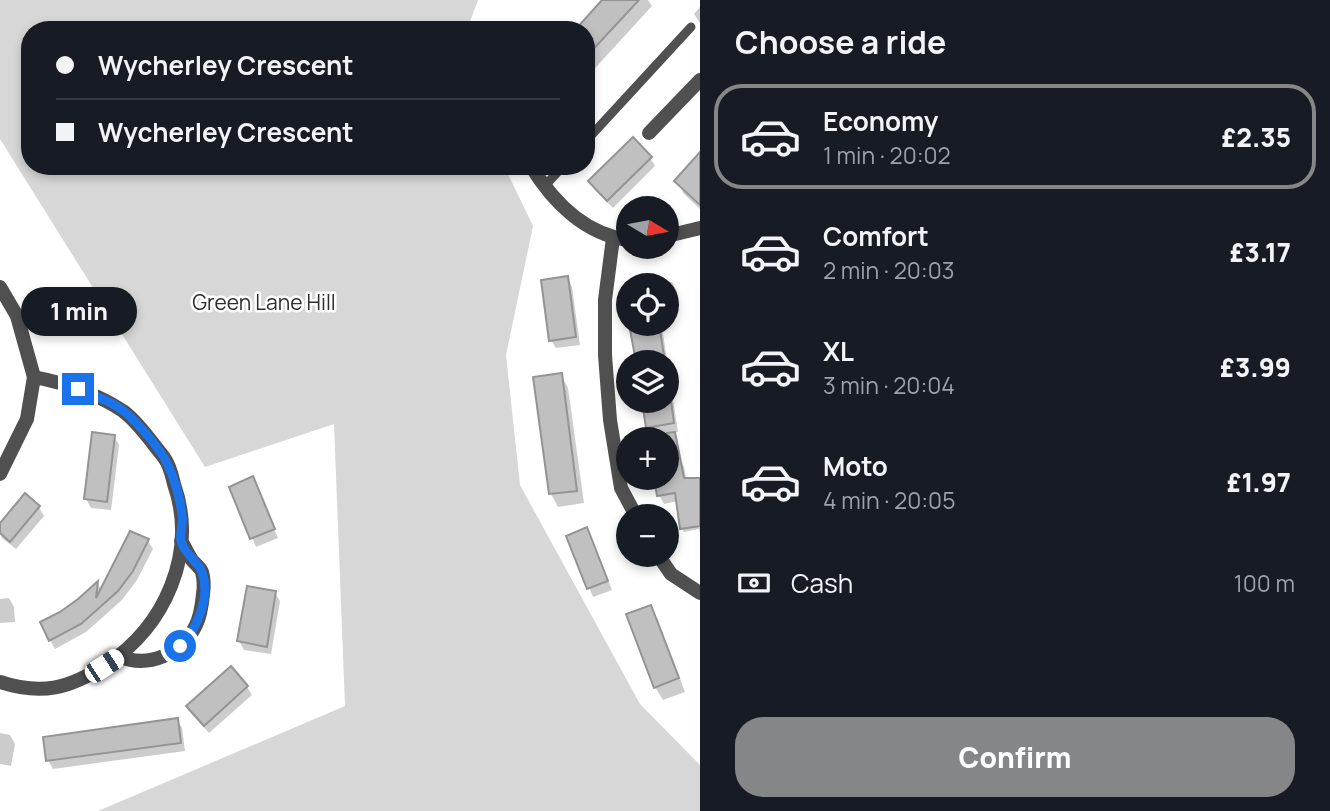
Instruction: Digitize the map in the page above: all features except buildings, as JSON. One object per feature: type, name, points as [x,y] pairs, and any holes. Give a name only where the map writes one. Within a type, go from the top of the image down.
[{"type":"street","points":[[649,133],[700,80]]},
{"type":"street","points":[[537,175],[560,205],[590,228],[616,238]]},
{"type":"street","points":[[679,233],[700,228]]},
{"type":"street","points":[[613,238],[605,300],[605,355],[610,420],[621,488],[630,504]]},
{"type":"street","points":[[0,287],[17,316],[34,377],[27,419],[0,474]]},
{"type":"street","points":[[0,682],[31,688],[60,688],[88,676],[119,656],[144,631],[166,600],[178,568],[183,517],[167,461],[124,412],[94,395],[62,382],[34,377]]},
{"type":"street","points":[[119,656],[131,661],[157,659],[180,646],[196,626],[201,613],[204,583],[201,570],[181,541]]},
{"type":"street","points":[[666,567],[671,574],[700,593]]},
{"type":"lane","points":[[595,131],[691,27]]},
{"type":"lane","points":[[544,187],[555,175]]},
{"type":"green space","name":"Green Lane Hill","points":[[0,0],[478,0],[470,21],[21,21],[21,173],[0,139]]},
{"type":"green space","name":"Green Lane Hill","points":[[22,175],[508,175],[533,226],[506,355],[520,485],[640,704],[700,765],[700,811],[98,811],[345,706],[334,424],[205,467]]},
{"type":"route","points":[[78,389],[124,412],[167,461],[183,517],[181,541],[201,570],[204,583],[201,613],[189,637],[180,646]]}]
